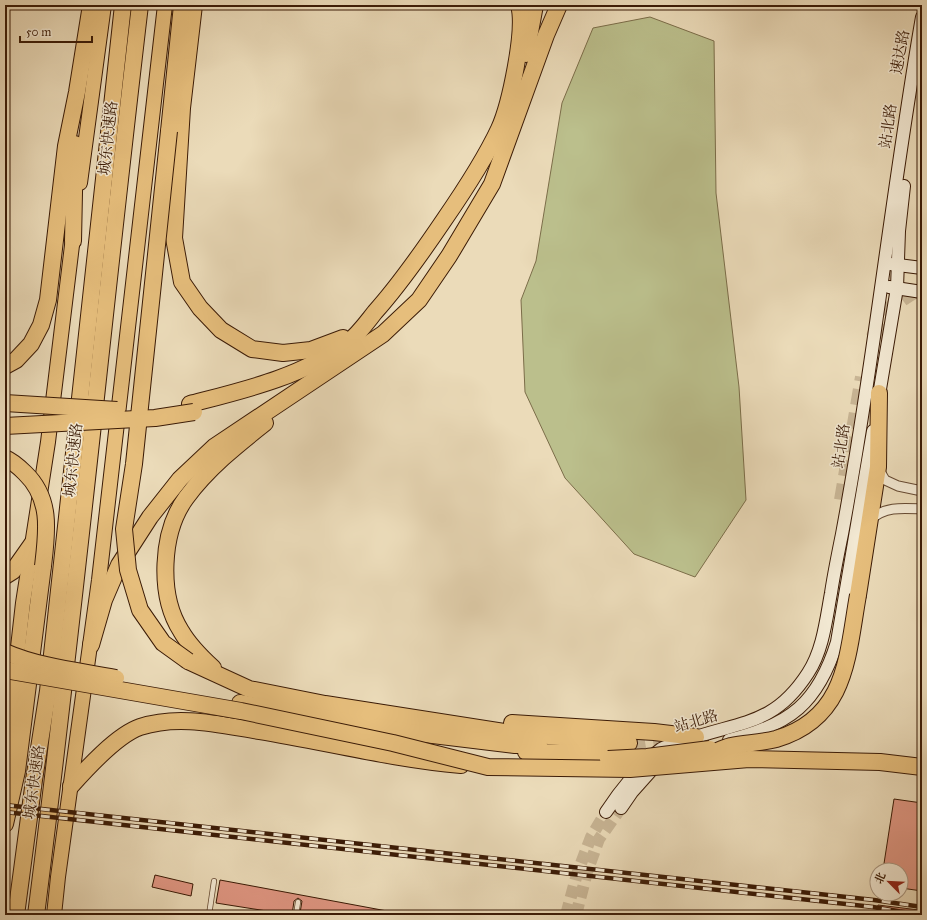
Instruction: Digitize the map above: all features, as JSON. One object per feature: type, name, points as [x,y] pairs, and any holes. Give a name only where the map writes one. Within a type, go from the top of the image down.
[{"type":"highway","points":[[5,366],[16,360],[31,344],[41,325],[48,300],[66,146],[77,92],[91,5]]},
{"type":"highway","name":"城东快速路","points":[[16,915],[34,780],[48,691],[123,5]]},
{"type":"highway","name":"城东快速路","points":[[36,915],[62,708],[111,249],[140,5]]},
{"type":"highway","points":[[5,652],[43,664],[240,703],[395,730],[515,745],[629,744],[504,732],[378,714],[249,689],[188,661],[162,643],[140,610],[128,570],[124,529],[134,464],[182,5]]},
{"type":"highway","points":[[194,5],[182,108],[174,238],[182,282],[200,308],[221,330],[252,349],[283,353],[311,350],[337,341],[355,331],[387,298]]},
{"type":"highway","points":[[5,426],[155,418],[192,408],[271,382],[324,359],[349,342],[387,298],[428,243],[480,164],[500,128],[516,70],[520,38],[521,12],[519,5]]},
{"type":"highway","points":[[504,110],[523,64],[531,33],[535,5]]},
{"type":"highway","points":[[524,100],[544,5]]},
{"type":"highway","points":[[91,645],[104,600],[119,564],[150,517],[180,479],[214,447],[383,334],[420,300],[449,256],[492,184],[524,100],[546,35],[559,5]]},
{"type":"highway","points":[[73,241],[77,92]]},
{"type":"highway","points":[[5,417],[117,410],[192,408],[262,394],[336,365]]},
{"type":"highway","points":[[221,677],[197,653],[180,630],[170,606],[164,575],[167,545],[175,520],[185,499],[200,480],[234,449],[279,412],[304,386]]},
{"type":"highway","points":[[405,746],[495,758],[580,761],[647,757],[730,746],[776,739],[804,727],[830,704],[844,675],[878,467],[879,393]]},
{"type":"highway","points":[[5,402],[117,410]]},
{"type":"highway","points":[[5,458],[20,468],[39,489],[45,510],[47,534],[11,766],[5,824]]},
{"type":"highway","points":[[5,576],[13,571],[32,544]]},
{"type":"highway","points":[[5,670],[241,711],[405,746],[488,767]]},
{"type":"highway","points":[[378,714],[438,714],[505,723],[547,724],[654,732],[696,737]]},
{"type":"highway","points":[[71,786],[110,747],[139,727],[171,720],[202,722],[318,741],[421,762],[488,767],[630,769],[749,759],[880,762],[922,767]]},
{"type":"highway","points":[[395,730],[450,745],[512,751],[603,753],[662,748]]},
{"type":"highway","points":[[630,769],[708,755],[730,746]]},
{"type":"main road","points":[[11,766],[32,544],[48,442],[104,5]]},
{"type":"main road","points":[[54,915],[91,645],[165,5]]},
{"type":"street","name":"速达路","points":[[909,93],[922,17]]},
{"type":"street","name":"站北路","points":[[606,812],[640,770],[662,748],[742,725],[770,713],[793,694],[810,670],[823,637],[848,501],[882,285],[909,93]]},
{"type":"street","name":"站北路","points":[[621,808],[632,792],[662,759],[771,727],[795,713],[816,690],[829,667],[837,642],[897,288],[899,231],[909,145],[909,93]]},
{"type":"street","points":[[885,263],[922,268]]},
{"type":"street","points":[[882,285],[922,292]]},
{"type":"street","points":[[878,467],[885,480],[898,486],[922,491]]},
{"type":"street","points":[[870,522],[878,513],[897,507],[922,509]]},
{"type":"lane","points":[[209,915],[214,881]]},
{"type":"lane","points":[[296,915],[298,902]]},
{"type":"green space","points":[[650,17],[714,41],[716,193],[739,387],[746,500],[695,577],[634,554],[565,478],[525,392],[521,300],[536,261],[562,103],[593,28]]},
{"type":"building","points":[[894,799],[922,803],[922,891],[909,889],[909,862],[884,862]]},
{"type":"building","points":[[155,875],[193,884],[191,896],[152,887]]},
{"type":"building","points":[[220,880],[387,911],[387,915],[314,915],[300,913],[302,901],[298,898],[294,901],[292,915],[216,903]]},
{"type":"building","points":[[878,905],[919,910],[919,915],[876,915]]},
{"type":"tunnel","points":[[874,337],[877,328],[892,307],[906,296],[922,287]]},
{"type":"tunnel","points":[[842,500],[863,377]]},
{"type":"tunnel","points":[[629,743],[671,736]]},
{"type":"tunnel","points":[[576,915],[587,872],[599,839],[621,808]]},
{"type":"tunnel","points":[[566,915],[577,874],[591,837],[606,812]]},
{"type":"railway","points":[[5,805],[874,900],[922,907]]},
{"type":"railway","points":[[5,812],[873,907],[922,915]]}]
